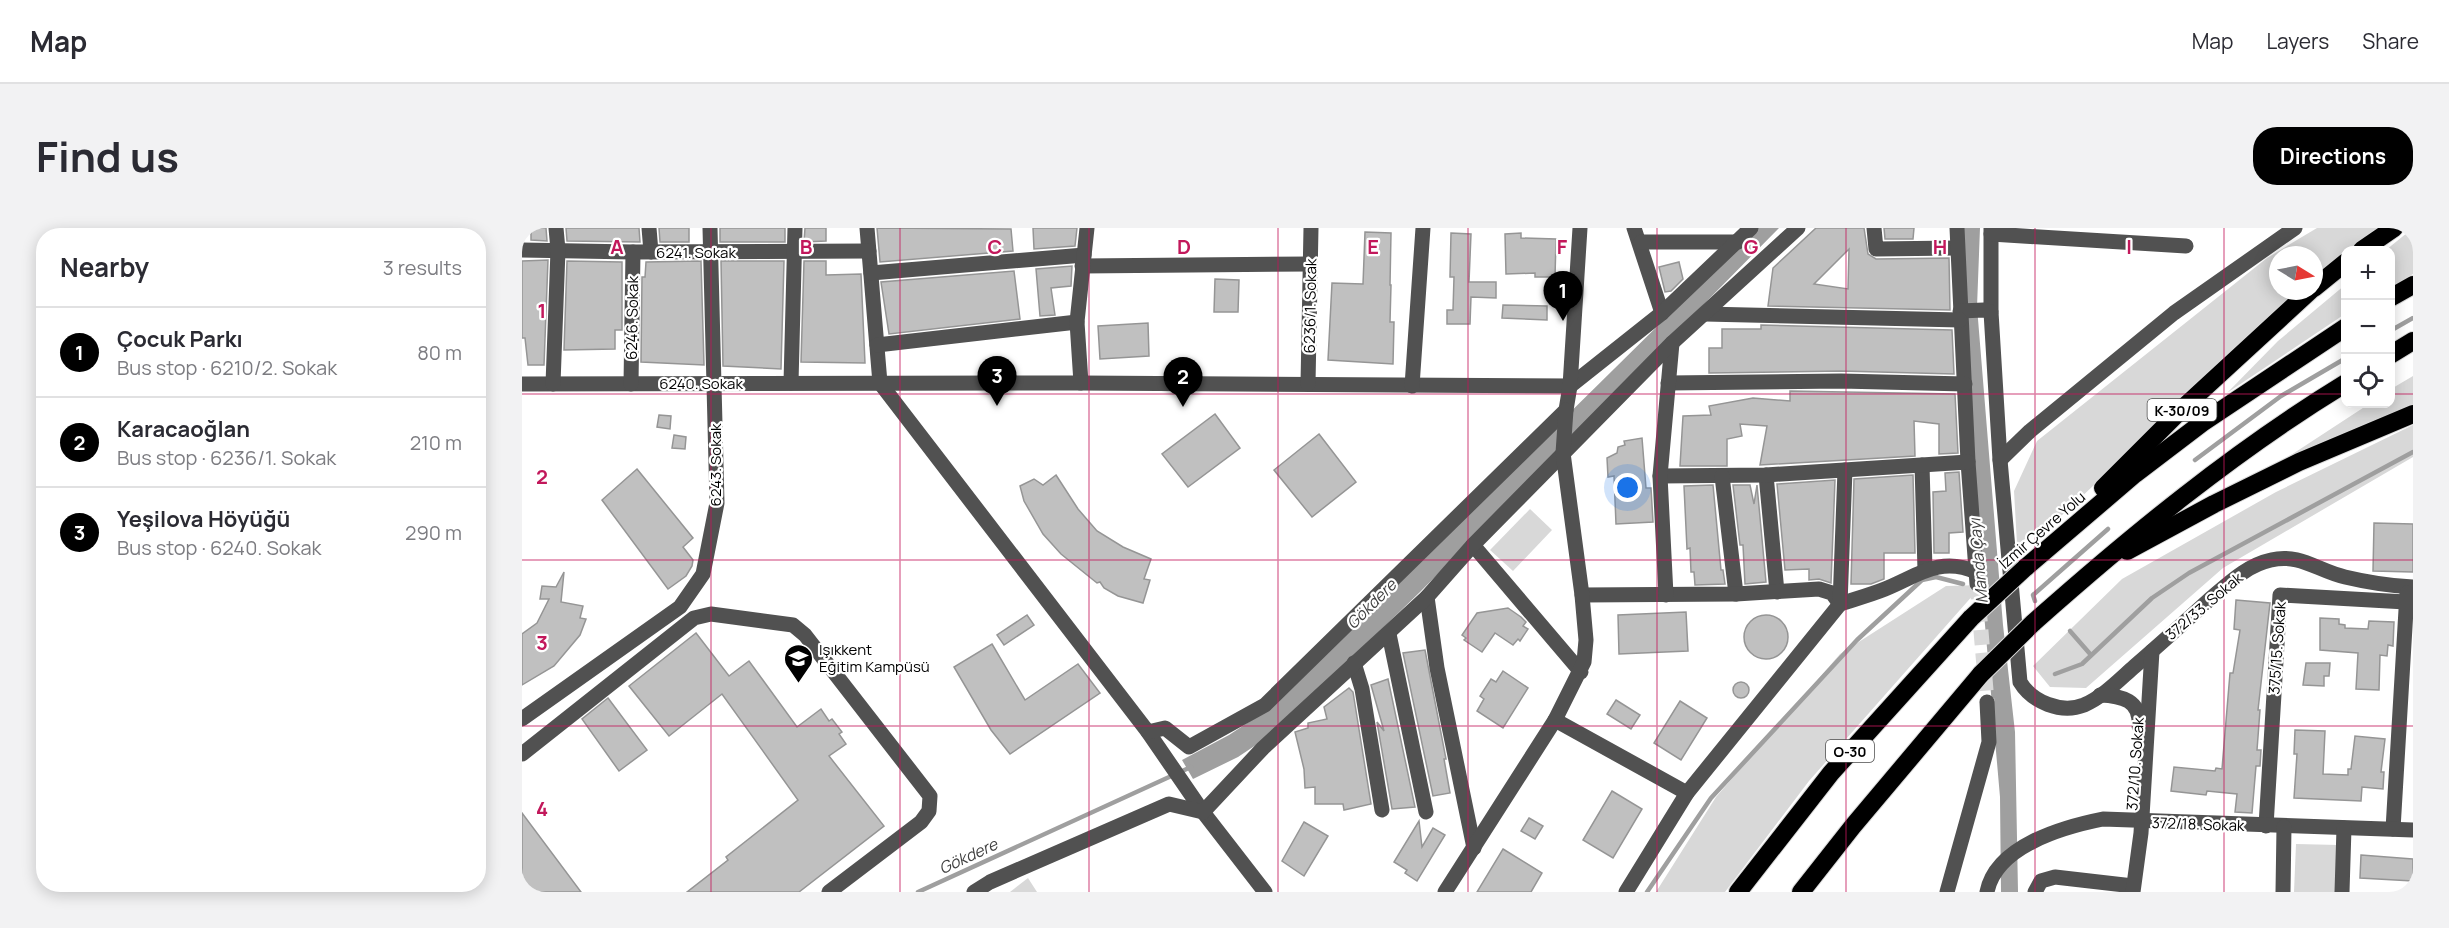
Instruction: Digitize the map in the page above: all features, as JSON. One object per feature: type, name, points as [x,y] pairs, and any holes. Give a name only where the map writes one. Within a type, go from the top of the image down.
[{"type":"highway","points":[[2368,246],[2394,228]]},
{"type":"highway","points":[[2323,281],[2341,266]]},
{"type":"highway","points":[[2395,296],[2413,285]]},
{"type":"highway","name":"K-30/09","points":[[2060,536],[2127,463],[2300,300]]},
{"type":"highway","name":"İzmir Çevre Yolu","points":[[1738,892],[1831,773],[1971,618],[2060,536],[2135,474],[2202,423],[2341,330]]},
{"type":"highway","points":[[2393,354],[2413,341]]},
{"type":"highway","points":[[1801,892],[1853,826],[1981,674],[2033,623],[2140,529],[2232,460],[2341,386]]},
{"type":"highway","points":[[2091,571],[2224,498],[2300,462],[2413,414]]},
{"type":"street","points":[[553,384],[558,250],[556,228]]},
{"type":"street","points":[[649,228],[651,252]]},
{"type":"street","name":"6243. Sokak","points":[[522,719],[680,607],[703,574],[717,503],[710,228]]},
{"type":"street","points":[[791,383],[795,228]]},
{"type":"street","points":[[867,228],[880,383],[1148,732],[1203,812],[1265,892]]},
{"type":"street","points":[[1081,383],[1077,322],[1087,228]]},
{"type":"street","name":"6236/1. Sokak","points":[[1308,384],[1311,228]]},
{"type":"street","points":[[1412,386],[1423,228]]},
{"type":"street","points":[[1445,892],[1555,720],[1584,662],[1586,640],[1582,596],[1563,453],[1581,228]]},
{"type":"street","points":[[1635,228],[1662,313]]},
{"type":"street","points":[[1570,386],[1662,313],[1751,228]]},
{"type":"street","points":[[1203,812],[1263,748],[1428,597],[1473,545],[1672,343],[1798,228]]},
{"type":"street","points":[[1874,228],[1876,249],[1956,248]]},
{"type":"street","points":[[1626,892],[1687,793],[1840,604],[1884,590],[1924,570],[1957,567],[1977,578],[1968,462],[1956,248],[1957,228]]},
{"type":"street","points":[[2000,460],[2030,431],[2174,313],[2295,228]]},
{"type":"street","points":[[2000,460],[1988,311],[1991,231],[2122,235],[2186,246]]},
{"type":"street","points":[[1641,242],[1738,242]]},
{"type":"street","name":"6241. Sokak","points":[[522,250],[869,251]]},
{"type":"street","name":"6246. Sokak","points":[[630,384],[633,252]]},
{"type":"street","points":[[871,273],[1083,260],[1310,264]]},
{"type":"street","points":[[1705,314],[1960,316],[1988,311]]},
{"type":"street","points":[[877,345],[1077,322]]},
{"type":"street","points":[[1666,595],[1660,476],[1672,343]]},
{"type":"street","points":[[1668,383],[1841,381],[1965,384]]},
{"type":"street","name":"6240. Sokak","points":[[522,384],[1081,383],[1570,386]]},
{"type":"street","points":[[1148,732],[1165,728],[1189,747],[1265,705],[1566,410]]},
{"type":"street","name":"372/33. Sokak","points":[[2000,460],[2020,682],[2024,689],[2037,699],[2058,707],[2085,705],[2144,666],[2152,651],[2226,585],[2252,567],[2268,560],[2283,557],[2296,558],[2344,577],[2409,592]]},
{"type":"street","points":[[1660,476],[1766,475],[1968,462]]},
{"type":"street","points":[[1922,465],[1924,570]]},
{"type":"street","points":[[1840,604],[1845,470]]},
{"type":"street","points":[[1766,475],[1777,592]]},
{"type":"street","points":[[1722,476],[1736,594]]},
{"type":"street","points":[[1473,545],[1581,672]]},
{"type":"street","points":[[1582,596],[1736,594],[1819,589],[1832,593],[1840,604]]},
{"type":"street","points":[[2393,830],[2407,687],[2409,592]]},
{"type":"street","name":"375/15. Sokak","points":[[2266,826],[2280,595],[2409,592]]},
{"type":"street","points":[[1428,597],[1437,668],[1474,848]]},
{"type":"street","points":[[522,754],[694,618],[711,614],[792,625],[805,635],[930,796],[929,811],[921,822],[829,892]]},
{"type":"street","points":[[1389,634],[1426,812]]},
{"type":"street","points":[[1354,663],[1362,689],[1383,810]]},
{"type":"street","name":"372/10. Sokak","points":[[2133,889],[2138,825],[2144,666]]},
{"type":"street","name":"372/10. Sokak","points":[[2100,694],[2120,697],[2131,702],[2140,714],[2138,825]]},
{"type":"street","points":[[1947,892],[1989,742],[1986,702]]},
{"type":"street","points":[[1555,720],[1687,793]]},
{"type":"street","points":[[974,892],[990,882],[1170,804],[1203,812]]},
{"type":"street","name":"372/18. Sokak","points":[[1987,892],[1989,880],[1997,869],[2023,848],[2071,826],[2103,819],[2138,825],[2413,830]]},
{"type":"street","points":[[2283,892],[2284,827]]},
{"type":"street","points":[[2342,892],[2344,828]]},
{"type":"street","points":[[2035,892],[2041,881],[2055,877],[2133,889]]},
{"type":"shaded area","points":[[1757,228],[1779,228],[1420,592],[1274,733],[1238,757],[1193,779],[1182,760],[1229,735],[1270,708]]},
{"type":"shaded area","points":[[1960,228],[1980,228],[1977,307],[2003,625],[2015,732],[2018,892],[2001,892],[2000,797],[1979,556]]},
{"type":"shaded area","points":[[2317,228],[2383,228],[2356,246],[2341,246],[2341,257],[2323,271],[2323,246],[2287,246]]},
{"type":"shaded area","points":[[2413,228],[2413,274],[2395,285],[2395,246],[2391,246]]},
{"type":"shaded area","points":[[2269,257],[2269,300],[2290,300],[2059,518],[2017,544],[2014,491],[2037,441]]},
{"type":"shaded area","points":[[2341,288],[2341,317],[2227,393],[2278,341]]},
{"type":"shaded area","points":[[2413,376],[2413,406],[2254,479],[2363,408],[2395,408],[2395,387]]},
{"type":"shaded area","points":[[2413,425],[2413,457],[2223,568],[2086,688],[2050,687],[2033,666],[2122,579],[2276,492]]},
{"type":"shaded area","points":[[1530,509],[1552,530],[1513,571],[1490,550]]},
{"type":"shaded area","points":[[1982,585],[1809,781],[1725,892],[1656,892],[1716,797],[1840,654],[1946,586]]},
{"type":"shaded area","points":[[2296,844],[2339,845],[2337,892],[2294,892]]},
{"type":"shaded area","points":[[1028,878],[1037,892],[1010,892]]},
{"type":"building","points":[[531,228],[546,228],[547,241],[531,240]]},
{"type":"building","points":[[566,228],[639,228],[640,242],[567,241]]},
{"type":"building","points":[[659,228],[689,228],[689,242],[660,242]]},
{"type":"building","points":[[720,228],[785,228],[785,242],[720,242]]},
{"type":"building","points":[[805,228],[826,228],[826,241],[804,242]]},
{"type":"building","points":[[877,228],[1011,229],[1013,251],[880,262]]},
{"type":"building","points":[[1033,228],[1077,228],[1075,246],[1034,249]]},
{"type":"building","points":[[1816,228],[1864,228],[1868,254],[1876,259],[1949,258],[1950,310],[1768,306],[1773,268]],"holes":[[[1849,249],[1848,289],[1814,284]]]},
{"type":"building","points":[[1884,228],[1914,228],[1913,239],[1885,239]]},
{"type":"building","points":[[1365,232],[1391,233],[1390,322],[1394,322],[1393,364],[1328,360],[1332,283],[1363,284]]},
{"type":"building","points":[[1451,233],[1471,234],[1469,282],[1496,282],[1496,298],[1471,297],[1470,324],[1447,324],[1447,310],[1453,310],[1454,277],[1450,277]]},
{"type":"building","points":[[1521,233],[1521,238],[1556,239],[1555,277],[1535,277],[1535,273],[1506,274],[1505,234]]},
{"type":"building","points":[[548,260],[544,365],[528,365],[525,338],[522,338],[522,261]]},
{"type":"building","points":[[567,261],[622,262],[622,330],[615,330],[615,349],[564,350]]},
{"type":"building","points":[[701,261],[704,365],[641,362],[642,277],[645,277],[646,262]]},
{"type":"building","points":[[721,261],[784,261],[781,369],[723,366]]},
{"type":"building","points":[[804,261],[826,261],[826,275],[861,274],[865,363],[801,362]]},
{"type":"building","points":[[1679,262],[1683,279],[1671,291],[1665,292],[1659,267]]},
{"type":"building","points":[[1072,266],[1071,286],[1051,288],[1055,315],[1040,316],[1036,269]]},
{"type":"building","points":[[1014,271],[1020,319],[889,334],[881,282]]},
{"type":"building","points":[[1215,279],[1239,280],[1238,312],[1214,312]]},
{"type":"building","points":[[1503,305],[1547,306],[1547,320],[1502,318]]},
{"type":"building","points":[[1148,323],[1149,356],[1100,359],[1098,326]]},
{"type":"building","points":[[1761,325],[1952,330],[1954,374],[1841,371],[1709,373],[1709,348],[1722,348],[1722,329],[1761,329]]},
{"type":"building","points":[[1790,391],[1955,394],[1958,453],[1939,454],[1939,424],[1914,421],[1915,456],[1760,465],[1767,426],[1740,424],[1742,436],[1727,439],[1727,466],[1680,466],[1683,416],[1711,415],[1709,406],[1753,398],[1790,401]]},
{"type":"building","points":[[1215,414],[1240,448],[1188,487],[1162,454]]},
{"type":"building","points":[[659,415],[671,416],[670,429],[657,427]]},
{"type":"building","points":[[1319,434],[1356,482],[1312,517],[1274,470]]},
{"type":"building","points":[[674,435],[686,437],[685,449],[672,448]]},
{"type":"building","points":[[1642,438],[1646,488],[1651,488],[1653,522],[1616,524],[1614,476],[1608,477],[1607,458],[1617,453],[1618,447],[1625,445],[1624,441]]},
{"type":"building","points":[[637,469],[693,538],[683,547],[693,560],[692,566],[686,576],[668,589],[602,500]]},
{"type":"building","points":[[1959,472],[1963,532],[1949,533],[1949,553],[1934,553],[1933,492],[1946,491],[1945,473]]},
{"type":"building","points":[[1056,475],[1078,509],[1097,531],[1123,547],[1151,559],[1144,579],[1150,580],[1143,603],[1118,596],[1104,588],[1100,582],[1097,583],[1061,554],[1043,534],[1024,501],[1020,486],[1034,479],[1043,485]]},
{"type":"building","points":[[1913,475],[1915,553],[1884,553],[1884,579],[1871,584],[1851,584],[1854,479]]},
{"type":"building","points":[[1835,480],[1831,583],[1819,579],[1809,580],[1809,569],[1785,570],[1777,484]]},
{"type":"building","points":[[1713,485],[1721,570],[1723,570],[1725,584],[1695,585],[1694,572],[1691,572],[1690,548],[1687,549],[1684,486]]},
{"type":"building","points":[[1733,485],[1750,485],[1754,504],[1757,485],[1766,582],[1745,584],[1743,545],[1740,545]]},
{"type":"building","points":[[2374,523],[2413,524],[2413,572],[2373,571]]},
{"type":"building","points":[[564,572],[561,602],[583,606],[580,618],[586,619],[580,635],[554,666],[522,685],[522,634],[537,623],[549,599],[540,599],[542,586],[556,587]]},
{"type":"building","points":[[2236,600],[2270,603],[2258,710],[2260,710],[2257,750],[2261,750],[2260,766],[2256,766],[2252,813],[2235,812],[2237,794],[2207,791],[2206,795],[2171,791],[2174,767],[2215,771],[2216,768],[2222,769],[2230,673],[2233,673],[2240,630],[2234,629]]},
{"type":"building","points":[[1508,608],[1526,622],[1523,626],[1528,629],[1520,641],[1518,639],[1513,645],[1495,633],[1482,652],[1464,640],[1466,638],[1462,635],[1477,613]]},
{"type":"building","points":[[1686,612],[1688,651],[1619,654],[1618,615]]},
{"type":"building","points":[[1027,615],[1034,625],[1004,645],[997,635]]},
{"type":"building","points":[[1766,615],[1775,616],[1782,621],[1787,628],[1787,646],[1782,653],[1775,658],[1766,659],[1757,658],[1750,653],[1745,646],[1744,637],[1745,628],[1750,621],[1757,616]]},
{"type":"building","points":[[2320,618],[2339,619],[2339,624],[2345,625],[2345,628],[2368,629],[2369,621],[2394,622],[2393,646],[2388,645],[2387,656],[2380,655],[2379,690],[2356,689],[2358,653],[2320,650]]},
{"type":"building","points":[[696,633],[729,676],[749,661],[797,727],[821,709],[829,721],[832,719],[842,732],[839,734],[846,744],[829,756],[884,826],[799,892],[687,892],[728,860],[726,857],[798,800],[722,694],[669,736],[629,686]]},
{"type":"building","points":[[992,644],[1025,700],[1078,664],[1100,693],[1010,754],[991,730],[954,667]]},
{"type":"building","points":[[1425,650],[1446,759],[1444,759],[1450,793],[1433,796],[1403,653]]},
{"type":"building","points":[[2306,663],[2330,663],[2329,676],[2324,676],[2324,686],[2303,685]]},
{"type":"building","points":[[1503,671],[1528,688],[1503,728],[1477,711],[1484,699],[1480,696],[1491,679],[1496,682]]},
{"type":"building","points":[[1388,679],[1415,807],[1392,809],[1377,722],[1384,731],[1371,685]]},
{"type":"building","points":[[1741,682],[1747,684],[1749,690],[1747,696],[1741,698],[1735,696],[1733,690],[1735,684]]},
{"type":"building","points":[[1349,688],[1353,692],[1371,804],[1344,810],[1343,804],[1315,804],[1315,787],[1305,788],[1304,769],[1295,732],[1308,728],[1308,723],[1327,719],[1324,707]]},
{"type":"building","points":[[608,698],[647,750],[619,771],[582,719]]},
{"type":"building","points":[[1616,700],[1640,715],[1631,729],[1607,714]]},
{"type":"building","points":[[1680,701],[1707,718],[1681,760],[1654,743]]},
{"type":"building","points":[[2295,730],[2325,731],[2323,774],[2348,775],[2348,769],[2351,769],[2355,736],[2385,739],[2381,772],[2384,772],[2383,789],[2362,787],[2361,801],[2294,798],[2297,754],[2294,754]]},
{"type":"building","points":[[1612,791],[1642,809],[1613,858],[1583,840]]},
{"type":"building","points":[[522,813],[581,892],[522,892]]},
{"type":"building","points":[[1529,818],[1543,826],[1535,839],[1521,831]]},
{"type":"building","points":[[1419,821],[1422,847],[1433,828],[1445,835],[1417,881],[1405,873],[1407,870],[1394,862]]},
{"type":"building","points":[[1304,822],[1328,836],[1304,876],[1282,861]]},
{"type":"building","points":[[1503,849],[1542,873],[1531,892],[1477,892]]},
{"type":"building","points":[[2361,855],[2413,859],[2413,881],[2360,878]]},
{"type":"waterway","points":[[2395,328],[2413,318]]},
{"type":"waterway","points":[[2195,460],[2281,396],[2341,361]]},
{"type":"waterway","points":[[2055,674],[2082,664],[2152,598],[2189,573],[2413,452]]},
{"type":"waterway","points":[[2035,601],[2033,595],[2108,529]]},
{"type":"waterway","name":"Manda Çayı","points":[[1647,892],[1711,798],[1857,640],[1922,580],[1936,577],[1963,584]]},
{"type":"waterway","points":[[2070,631],[2091,655]]},
{"type":"waterway","name":"Gökdere","points":[[918,892],[1191,767]]},
{"type":"tunnel","points":[[1977,584],[1987,702]]},
{"type":"place","name":"Çocuk Parkı","points":[[1563,321]]},
{"type":"place","name":"Yeşilova Höyüğü","points":[[997,406]]},
{"type":"place","name":"Karacaoğlan","points":[[1183,407]]},
{"type":"place","name":"Işıkkent Eğitim Kampüsü","points":[[798,684]]}]
